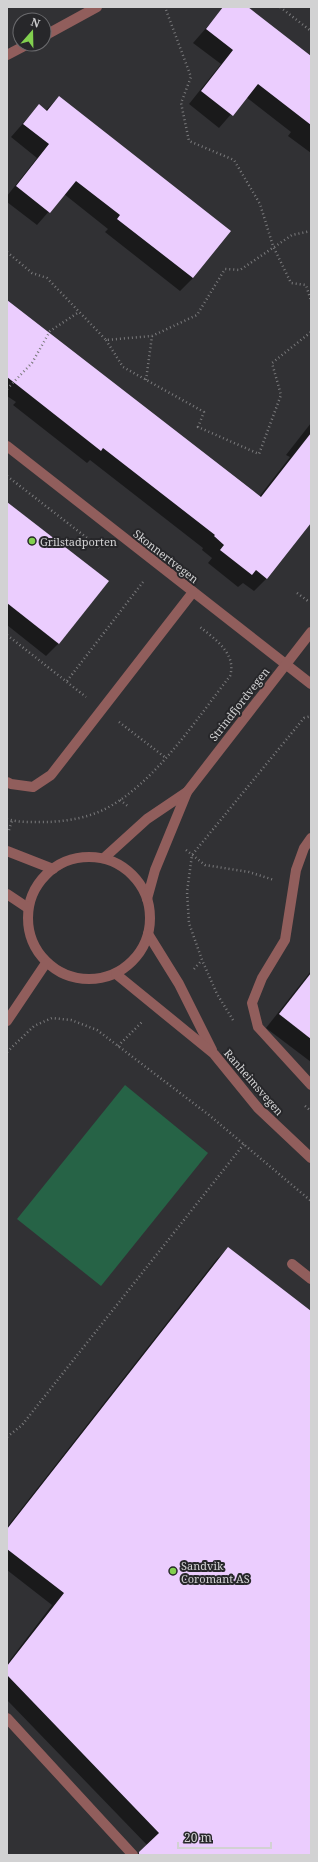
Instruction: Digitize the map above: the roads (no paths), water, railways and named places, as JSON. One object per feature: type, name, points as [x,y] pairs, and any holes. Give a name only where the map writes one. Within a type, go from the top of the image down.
[{"type":"street","points":[[52,32],[97,7]]},
{"type":"street","name":"Skonnertvegen","points":[[7,446],[311,684]]},
{"type":"street","points":[[7,782],[10,784],[33,787],[51,776],[193,592]]},
{"type":"street","name":"Strindfjordvegen","points":[[147,898],[156,870],[187,792],[311,632]]},
{"type":"street","name":"Strindfjordvegen","points":[[104,858],[146,819],[187,792]]},
{"type":"street","points":[[311,838],[304,848],[296,870],[285,940],[262,978],[252,1003],[258,1027],[311,1085]]},
{"type":"street","points":[[7,851],[53,869]]},
{"type":"street","points":[[86,857],[104,858],[118,864],[130,873],[140,885],[147,898],[150,922],[144,946],[137,958],[116,974],[98,979],[80,979],[62,974],[46,963],[37,952],[30,938],[27,923],[28,908],[36,886],[53,869],[74,859],[86,857]]},
{"type":"street","points":[[7,894],[28,908]]},
{"type":"street","name":"Ranheimsvegen","points":[[148,934],[179,984],[214,1054]]},
{"type":"street","points":[[7,1021],[46,963]]},
{"type":"street","name":"Ranheimsvegen","points":[[116,974],[214,1054],[258,1108],[311,1158]]},
{"type":"street","points":[[292,1264],[311,1279]]},
{"type":"street","points":[[7,1718],[133,1855]]},
{"type":"place","name":"Grilstadporten","points":[[32,541]]},
{"type":"place","name":"Sandvik Coromant AS","points":[[173,1571]]}]
